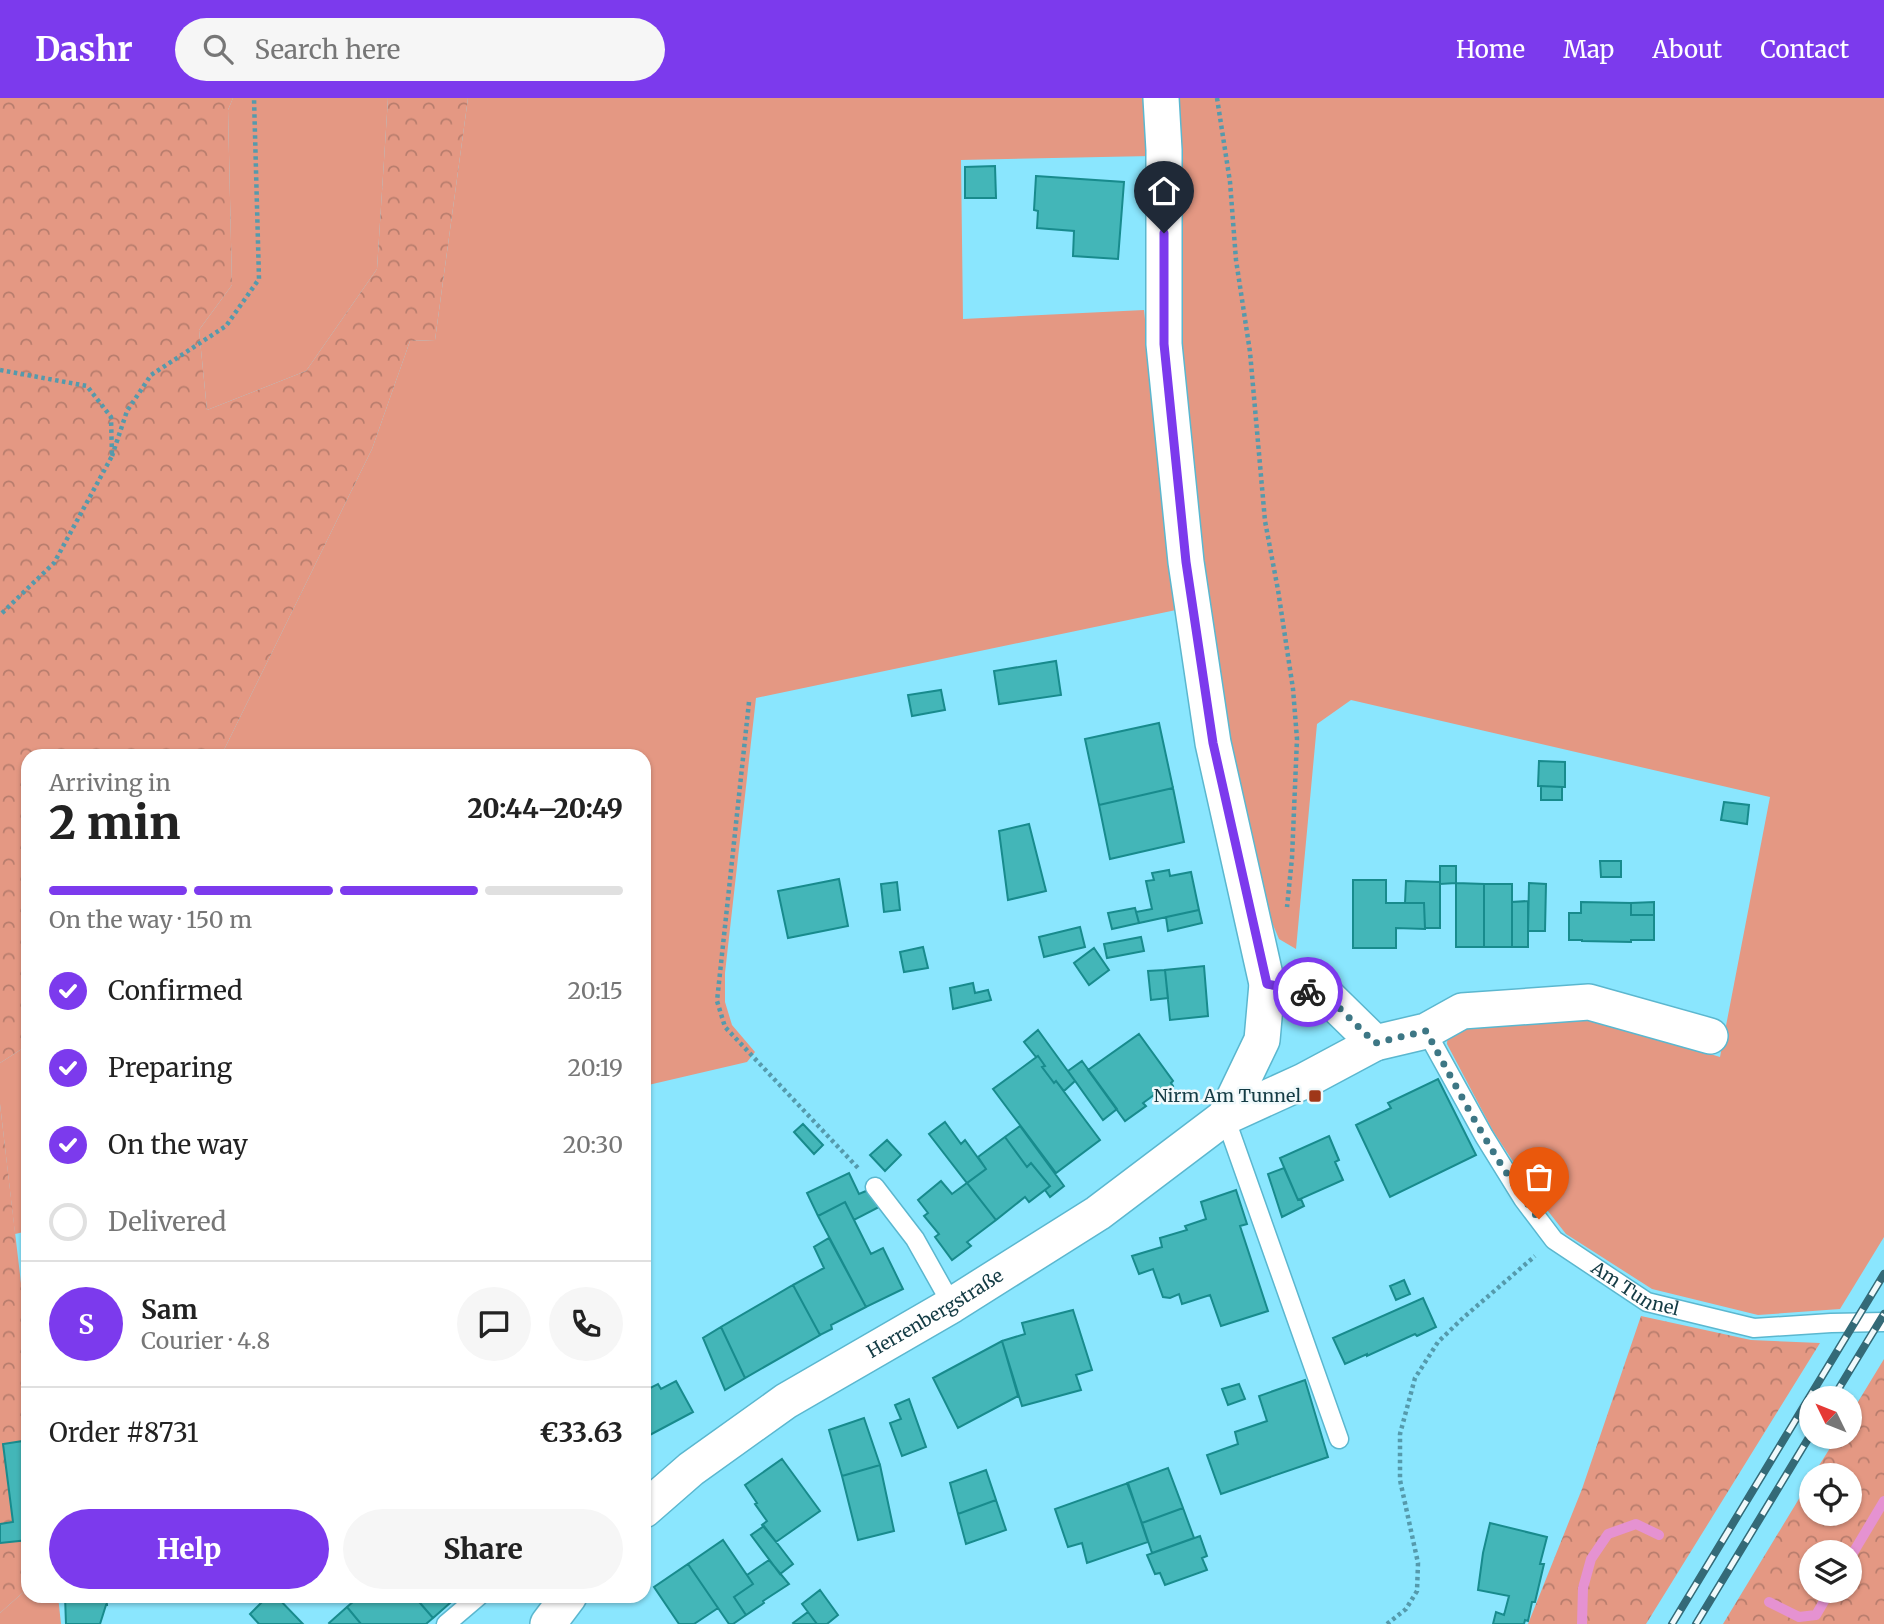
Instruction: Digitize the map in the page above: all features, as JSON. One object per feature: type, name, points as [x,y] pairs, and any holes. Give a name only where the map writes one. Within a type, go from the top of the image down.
[{"type":"street","name":"Herrenbergstraße","points":[[1161,98],[1164,150],[1164,344],[1186,562],[1213,743],[1267,984],[1262,1040],[1225,1117]]},
{"type":"street","points":[[1267,984],[1327,996],[1375,1043],[1426,1031],[1462,1011],[1589,1002],[1710,1036]]},
{"type":"street","name":"Herrenbergstraße","points":[[651,1504],[691,1469],[786,1401],[952,1305],[1098,1213],[1225,1117],[1304,1081],[1375,1043]]},
{"type":"street","points":[[548,1624],[564,1603]]},
{"type":"lane","name":"Am Tunnel","points":[[1426,1031],[1484,1136],[1523,1199],[1554,1240],[1647,1302],[1754,1328],[1884,1322]]},
{"type":"lane","points":[[1225,1117],[1339,1439]]},
{"type":"lane","points":[[875,1187],[915,1239],[952,1305]]},
{"type":"lane","points":[[446,1624],[471,1603]]},
{"type":"path","points":[[0,615],[54,564],[112,456],[127,411],[150,375],[226,326],[259,279],[254,98]]},
{"type":"path","points":[[1217,98],[1250,352],[1265,521],[1293,689],[1297,739],[1287,910]]},
{"type":"path","points":[[0,370],[87,386],[111,417],[112,456]]},
{"type":"path","points":[[749,702],[717,1001],[725,1027],[875,1187]]},
{"type":"path","points":[[1387,1624],[1406,1609],[1417,1591],[1418,1563],[1400,1480],[1399,1434],[1415,1378],[1438,1342],[1554,1240]]},
{"type":"green space","points":[[0,98],[233,98],[228,110],[232,285],[199,330],[207,410],[306,371],[377,269],[388,98],[468,98],[435,340],[410,341],[372,449],[224,749],[21,749],[21,1050],[0,1063]]},
{"type":"green space","points":[[233,98],[388,98],[377,269],[306,371],[207,410],[199,330],[232,285],[228,110]]},
{"type":"green space","points":[[468,98],[1148,98],[1151,156],[961,160],[963,319],[1144,310],[1176,610],[756,698],[725,973],[725,1002],[732,1025],[755,1052],[747,1062],[651,1084],[651,749],[224,749],[372,449],[410,341],[435,340]]},
{"type":"green space","points":[[1175,98],[1884,98],[1884,1237],[1840,1309],[1758,1315],[1652,1289],[1566,1234],[1533,1192],[1493,1131],[1447,1044],[1448,1029],[1590,1017],[1720,1057],[1770,797],[1351,700],[1317,724],[1296,949],[1279,939],[1262,899],[1229,745],[1203,565],[1181,349]]},
{"type":"green space","points":[[21,1050],[21,1233],[15,1234],[0,1104],[0,1063]]},
{"type":"green space","points":[[0,1104],[21,1283],[21,1594],[0,1613]]},
{"type":"green space","points":[[1641,1316],[1751,1340],[1820,1343],[1646,1624],[1528,1624],[1582,1489]]},
{"type":"green space","points":[[1884,1359],[1884,1624],[1723,1624],[1799,1499],[1799,1526],[1862,1526],[1862,1463],[1821,1463],[1829,1449],[1862,1449],[1862,1395]]},
{"type":"green space","points":[[21,1594],[21,1603],[59,1603],[61,1624],[0,1624],[0,1613]]},
{"type":"building","points":[[995,166],[996,198],[965,198],[965,167]]},
{"type":"building","points":[[1036,176],[1124,182],[1118,259],[1073,256],[1074,231],[1037,228],[1038,211],[1034,210]]},
{"type":"building","points":[[1056,661],[1061,695],[999,704],[994,671]]},
{"type":"building","points":[[941,690],[945,710],[912,716],[908,695]]},
{"type":"building","points":[[1159,723],[1173,788],[1099,805],[1085,739]]},
{"type":"building","points":[[1539,761],[1565,762],[1565,787],[1538,786]]},
{"type":"building","points":[[1541,786],[1562,787],[1562,800],[1541,800]]},
{"type":"building","points":[[1173,788],[1184,842],[1110,859],[1099,805]]},
{"type":"building","points":[[1724,802],[1749,805],[1747,824],[1721,820]]},
{"type":"building","points":[[1029,824],[1046,891],[1008,900],[999,831]]},
{"type":"building","points":[[1600,861],[1621,861],[1621,877],[1601,877]]},
{"type":"building","points":[[1440,866],[1456,866],[1456,883],[1440,884]]},
{"type":"building","points":[[1169,870],[1170,876],[1191,872],[1199,910],[1139,923],[1136,912],[1152,909],[1146,881],[1154,880],[1152,873]]},
{"type":"building","points":[[839,879],[848,926],[788,938],[778,891]]},
{"type":"building","points":[[1353,880],[1386,880],[1386,903],[1424,903],[1425,929],[1396,928],[1396,948],[1353,948]]},
{"type":"building","points":[[1406,881],[1440,882],[1440,928],[1425,928],[1424,903],[1405,903]]},
{"type":"building","points":[[897,882],[900,910],[884,912],[881,884]]},
{"type":"building","points":[[1456,883],[1484,884],[1484,947],[1456,947]]},
{"type":"building","points":[[1529,883],[1546,884],[1545,931],[1528,931]]},
{"type":"building","points":[[1484,884],[1512,884],[1512,947],[1484,947]]},
{"type":"building","points":[[1528,901],[1528,947],[1512,947],[1512,902]]},
{"type":"building","points":[[1581,902],[1631,903],[1631,915],[1654,915],[1654,940],[1569,940],[1569,913],[1581,913]]},
{"type":"building","points":[[1654,902],[1654,915],[1631,915],[1631,903]]},
{"type":"building","points":[[1135,908],[1139,923],[1112,929],[1108,913]]},
{"type":"building","points":[[1199,910],[1202,923],[1168,931],[1166,917]]},
{"type":"building","points":[[1080,927],[1085,947],[1044,957],[1039,937]]},
{"type":"building","points":[[1141,937],[1144,951],[1107,958],[1104,944]]},
{"type":"building","points":[[923,947],[928,968],[904,972],[900,952]]},
{"type":"building","points":[[1094,948],[1109,970],[1089,985],[1074,963]]},
{"type":"building","points":[[1204,966],[1208,1016],[1170,1020],[1165,970]]},
{"type":"building","points":[[1165,970],[1168,998],[1151,1000],[1148,971]]},
{"type":"building","points":[[973,983],[975,993],[988,990],[991,1000],[953,1009],[950,988]]},
{"type":"building","points":[[1038,1030],[1075,1081],[1064,1091],[1056,1081],[1054,1083],[1042,1067],[1045,1066],[1038,1056],[1036,1057],[1024,1042]]},
{"type":"building","points":[[1139,1034],[1173,1081],[1173,1086],[1143,1103],[1146,1106],[1125,1121],[1088,1070]]},
{"type":"building","points":[[1038,1056],[1045,1066],[1042,1067],[1054,1083],[1056,1081],[1100,1140],[1056,1173],[993,1089]]},
{"type":"building","points":[[1082,1061],[1117,1109],[1103,1120],[1068,1071]]},
{"type":"building","points":[[1438,1079],[1476,1155],[1390,1197],[1356,1125],[1391,1108],[1388,1103]]},
{"type":"building","points":[[945,1122],[961,1144],[965,1140],[986,1169],[967,1183],[929,1134]]},
{"type":"building","points":[[803,1124],[823,1145],[814,1154],[794,1132]]},
{"type":"building","points":[[1020,1126],[1064,1186],[1050,1197],[1045,1190],[1050,1186],[1031,1163],[1027,1167],[1005,1137]]},
{"type":"building","points":[[1329,1136],[1339,1160],[1335,1162],[1343,1180],[1298,1200],[1280,1158]]},
{"type":"building","points":[[1005,1137],[1027,1167],[1031,1163],[1050,1186],[1029,1202],[1025,1197],[996,1220],[967,1183],[986,1169],[978,1157]]},
{"type":"building","points":[[887,1140],[901,1155],[885,1171],[870,1155]]},
{"type":"building","points":[[1284,1168],[1298,1200],[1301,1199],[1304,1206],[1282,1217],[1268,1174]]},
{"type":"building","points":[[849,1173],[859,1194],[866,1191],[881,1206],[854,1220],[845,1202],[818,1216],[807,1193]]},
{"type":"building","points":[[941,1181],[952,1194],[967,1183],[996,1220],[967,1242],[971,1246],[952,1260],[935,1237],[939,1234],[924,1216],[928,1213],[918,1200]]},
{"type":"building","points":[[1236,1190],[1247,1224],[1240,1226],[1268,1311],[1221,1326],[1210,1295],[1182,1304],[1179,1294],[1170,1298],[1163,1297],[1153,1269],[1139,1274],[1132,1256],[1162,1247],[1160,1238],[1187,1230],[1185,1226],[1206,1219],[1201,1202]]},
{"type":"building","points":[[845,1202],[871,1254],[883,1248],[903,1289],[866,1307],[818,1216]]},
{"type":"building","points":[[829,1238],[866,1307],[831,1325],[832,1329],[820,1335],[793,1285],[824,1268],[814,1247]]},
{"type":"building","points":[[1404,1280],[1410,1294],[1396,1300],[1390,1286]]},
{"type":"building","points":[[793,1285],[820,1335],[745,1378],[721,1327]]},
{"type":"building","points":[[1423,1298],[1436,1327],[1345,1364],[1333,1338]]},
{"type":"building","points":[[1073,1310],[1092,1370],[1076,1375],[1081,1390],[1022,1406],[1002,1341],[1025,1334],[1022,1323]]},
{"type":"building","points":[[721,1327],[745,1378],[725,1390],[703,1338]]},
{"type":"building","points":[[1002,1341],[1018,1396],[958,1428],[933,1378]]},
{"type":"building","points":[[1305,1380],[1328,1457],[1221,1494],[1207,1455],[1238,1444],[1235,1432],[1267,1421],[1259,1396]]},
{"type":"building","points":[[676,1381],[693,1412],[651,1434],[651,1388],[658,1384],[661,1389]]},
{"type":"building","points":[[1239,1384],[1245,1399],[1228,1405],[1222,1389]]},
{"type":"building","points":[[909,1399],[926,1447],[902,1456],[890,1423],[901,1419],[895,1405]]},
{"type":"building","points":[[864,1418],[880,1465],[842,1476],[829,1430]]},
{"type":"building","points":[[21,1441],[21,1541],[0,1543],[0,1524],[13,1522],[3,1444]]},
{"type":"building","points":[[782,1459],[820,1511],[776,1542],[762,1525],[767,1521],[745,1485]]},
{"type":"building","points":[[880,1465],[894,1531],[858,1540],[842,1476]]},
{"type":"building","points":[[1168,1468],[1183,1508],[1142,1523],[1127,1483]]},
{"type":"building","points":[[986,1470],[996,1500],[958,1514],[950,1483]]},
{"type":"building","points":[[1128,1483],[1148,1542],[1087,1563],[1082,1543],[1068,1547],[1055,1509]]},
{"type":"building","points":[[996,1500],[1006,1530],[966,1544],[958,1514]]},
{"type":"building","points":[[1183,1508],[1194,1538],[1152,1553],[1142,1523]]},
{"type":"building","points":[[1490,1523],[1547,1537],[1535,1602],[1532,1602],[1528,1621],[1525,1620],[1524,1624],[1493,1624],[1496,1612],[1504,1615],[1509,1596],[1478,1590]]},
{"type":"building","points":[[764,1526],[793,1564],[780,1574],[751,1535]]},
{"type":"building","points":[[1200,1536],[1207,1556],[1202,1558],[1207,1570],[1165,1585],[1160,1573],[1155,1574],[1147,1555]]},
{"type":"building","points":[[723,1540],[753,1584],[734,1597],[746,1615],[733,1624],[729,1624],[688,1564]]},
{"type":"building","points":[[769,1560],[789,1584],[746,1615],[734,1597],[753,1584],[747,1575]]},
{"type":"building","points":[[688,1564],[718,1608],[694,1624],[679,1624],[654,1587]]},
{"type":"building","points":[[820,1590],[838,1615],[827,1624],[817,1624],[802,1604]]},
{"type":"building","points":[[65,1603],[107,1603],[100,1624],[66,1624]]},
{"type":"building","points":[[261,1603],[283,1603],[303,1624],[259,1624],[250,1614]]},
{"type":"building","points":[[352,1603],[420,1603],[433,1618],[426,1624],[361,1624],[347,1607]]},
{"type":"building","points":[[420,1603],[450,1603],[433,1618]]},
{"type":"building","points":[[347,1607],[361,1624],[329,1623]]},
{"type":"building","points":[[808,1612],[817,1624],[793,1623]]},
{"type":"waterway","points":[[1861,1540],[1884,1501]]},
{"type":"waterway","points":[[1582,1624],[1583,1588],[1591,1559],[1608,1534],[1636,1524],[1659,1535]]},
{"type":"waterway","points":[[1769,1602],[1799,1617],[1816,1615],[1823,1603]]},
{"type":"railway","points":[[1672,1624],[1884,1274]]},
{"type":"railway","points":[[1840,1386],[1884,1314]]},
{"type":"railway","points":[[1696,1624],[1802,1449]]},
{"type":"way so far","points":[[1308,992],[1327,996],[1375,1043],[1426,1031],[1484,1136],[1523,1199],[1539,1219]]},
{"type":"place","name":"Nirm Am Tunnel","points":[[1315,1096]]},
{"type":"route","points":[[1164,233],[1164,344],[1186,562],[1213,743],[1267,984],[1308,992]]}]
